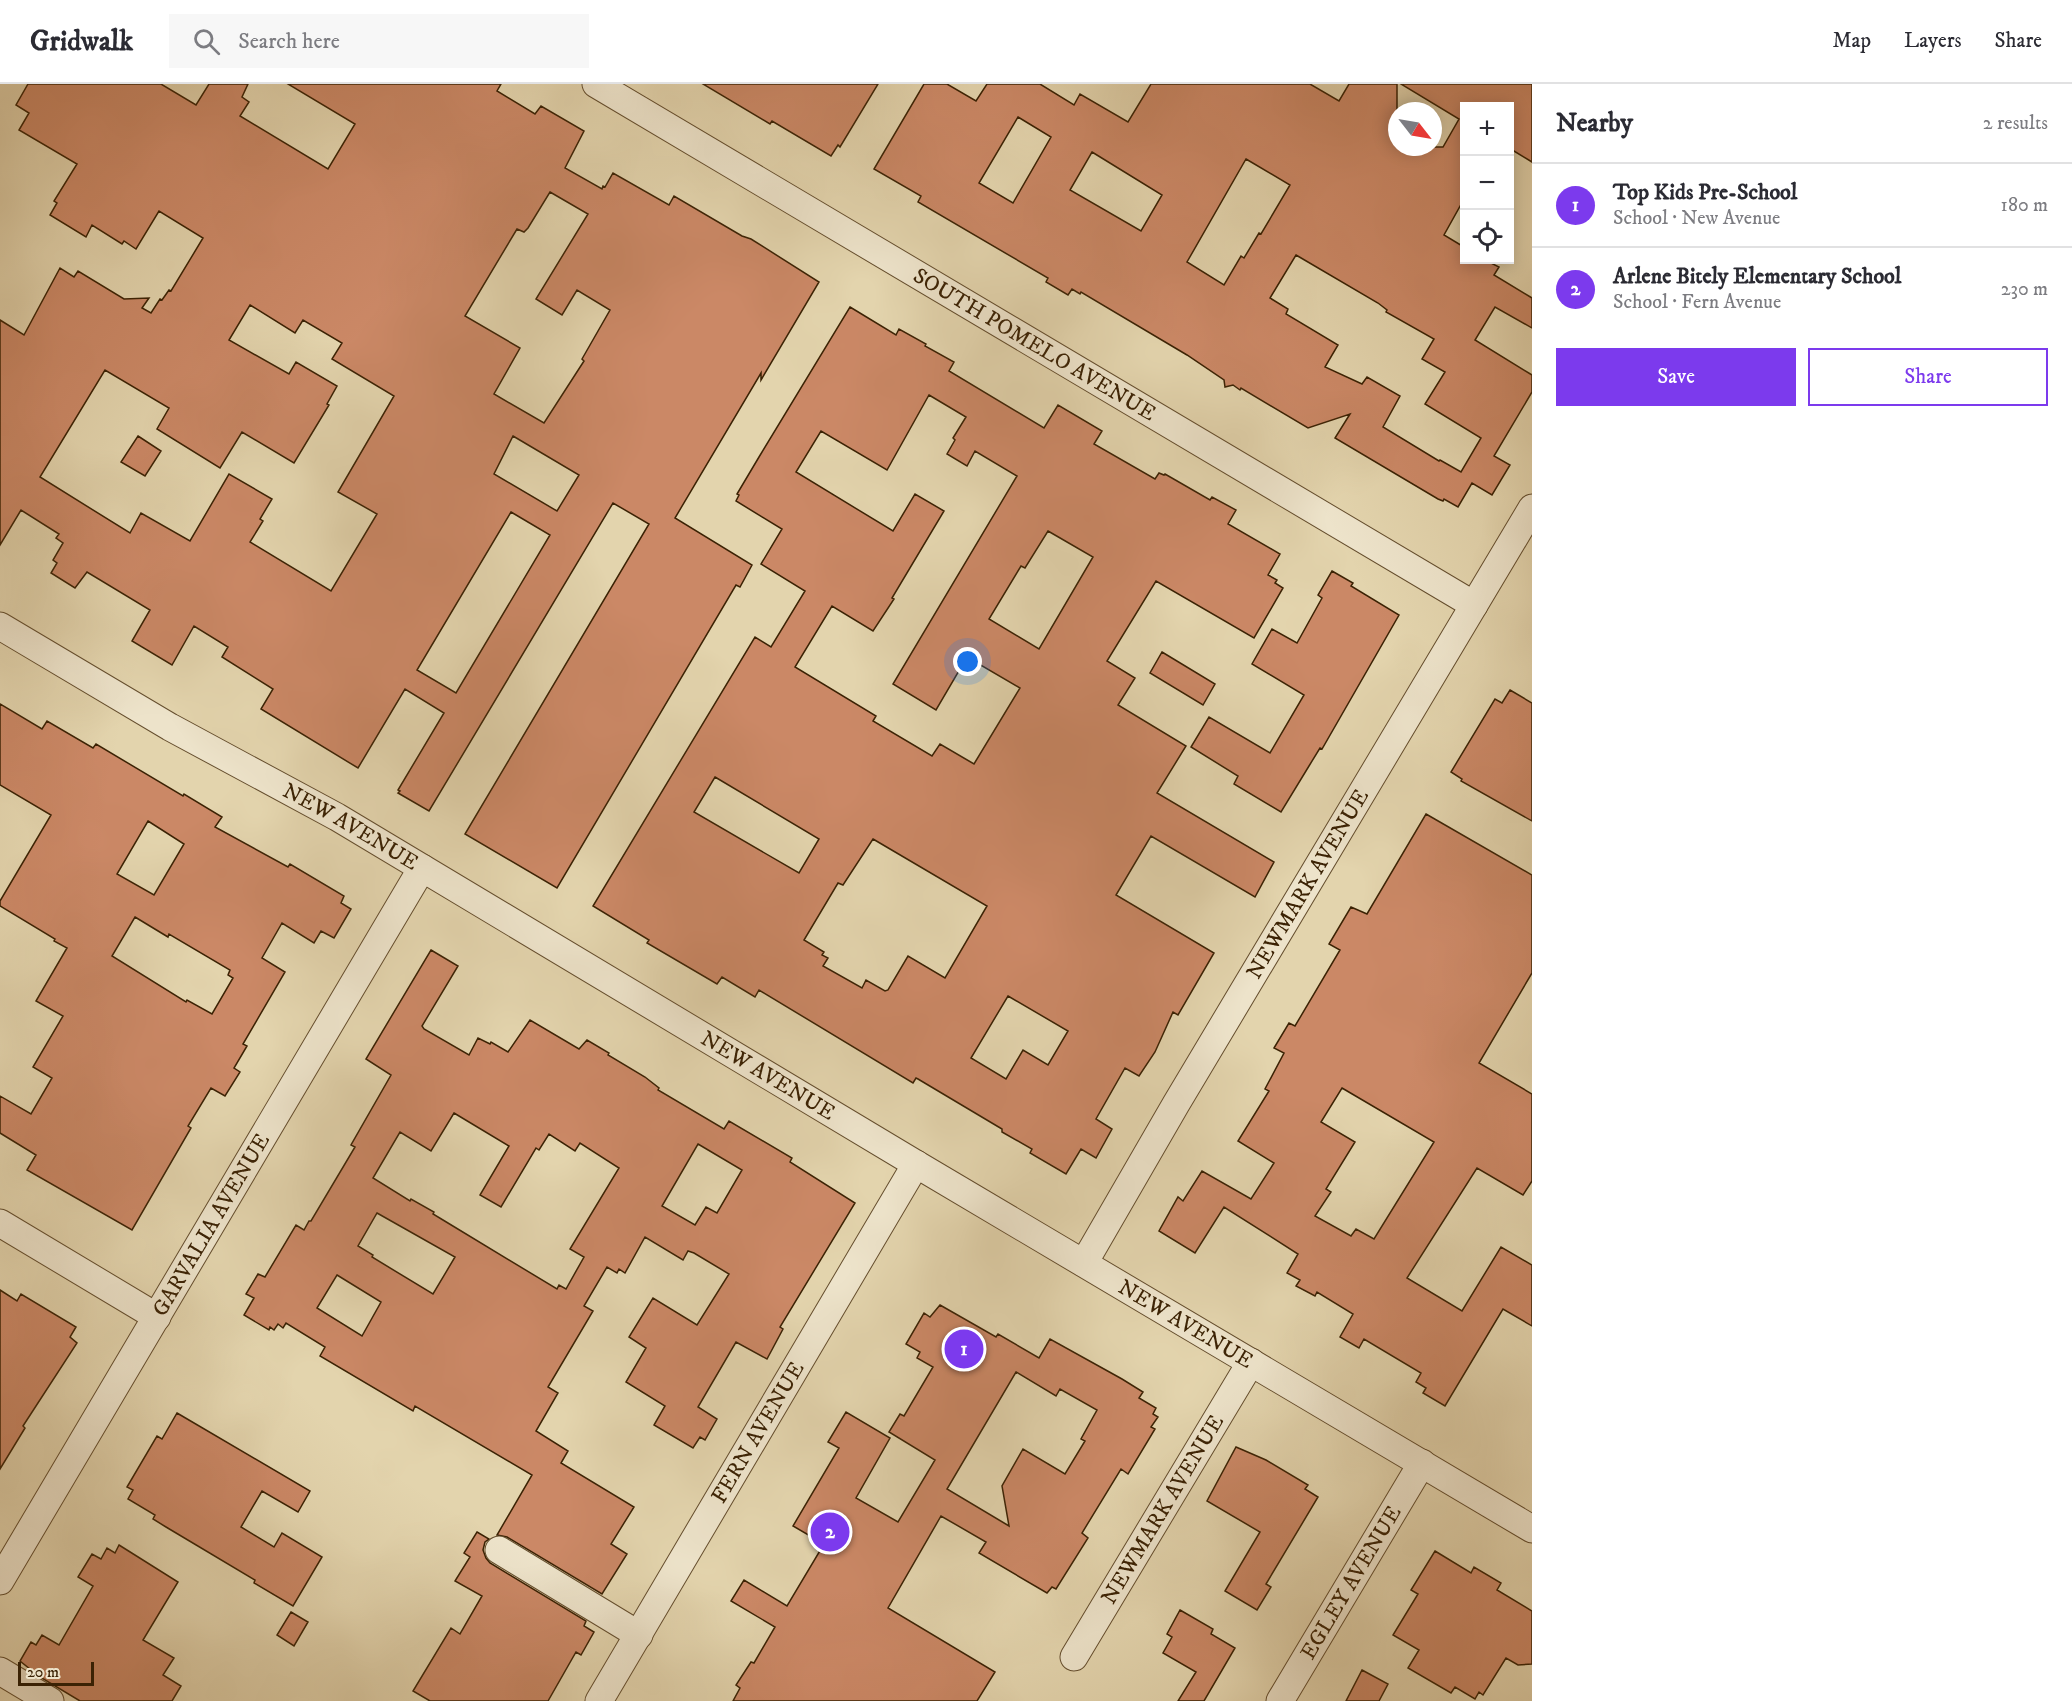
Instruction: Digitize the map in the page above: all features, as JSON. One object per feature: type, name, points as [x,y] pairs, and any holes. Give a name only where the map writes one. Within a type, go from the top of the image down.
[{"type":"street","name":"SOUTH POMELO AVENUE","points":[[596,84],[1474,605]]},
{"type":"street","name":"NEWMARK AVENUE","points":[[1084,1263],[1176,1104],[1532,508]]},
{"type":"street","name":"NEW AVENUE","points":[[0,626],[170,727],[337,818],[422,868],[1532,1529]]},
{"type":"street","name":"GARVALIA AVENUE","points":[[0,1581],[422,868]]},
{"type":"street","name":"FERN AVENUE","points":[[599,1701],[916,1164]]},
{"type":"street","points":[[0,1222],[157,1317]]},
{"type":"street","name":"NEWMARK AVENUE","points":[[1074,1657],[1251,1362]]},
{"type":"street","name":"EGLEY AVENUE","points":[[1280,1701],[1422,1463]]},
{"type":"street","points":[[499,1550],[639,1635]]},
{"type":"street","points":[[0,1671],[50,1701]]},
{"type":"building","points":[[28,84],[161,84],[196,105],[209,84],[248,84],[242,97],[249,102],[240,116],[328,169],[355,124],[288,84],[501,84],[497,91],[535,114],[541,106],[584,131],[565,168],[602,189],[613,173],[669,205],[674,196],[751,239],[819,282],[761,380],[761,373],[675,518],[752,565],[740,587],[736,585],[557,888],[465,834],[649,524],[613,503],[429,811],[398,793],[400,791],[398,790],[444,713],[405,689],[358,768],[261,709],[273,689],[222,657],[228,647],[194,626],[172,665],[132,641],[150,610],[87,572],[75,588],[51,573],[57,563],[53,560],[63,543],[56,538],[59,534],[21,510],[0,545],[0,320],[24,335],[60,268],[74,277],[78,271],[124,299],[149,298],[142,308],[151,313],[160,299],[162,300],[169,290],[171,291],[203,238],[159,211],[136,249],[124,241],[122,244],[92,225],[86,237],[50,215],[57,203],[54,201],[77,164],[19,130],[29,113],[16,105]],"holes":[[[550,192],[588,214],[536,299],[562,315],[577,290],[610,310],[582,359],[584,361],[544,423],[494,394],[520,348],[465,316],[517,229],[524,232]],[[250,305],[295,333],[303,320],[342,343],[332,359],[394,396],[338,492],[377,514],[331,591],[250,542],[263,521],[260,519],[272,499],[229,474],[190,541],[141,513],[130,533],[40,477],[105,370],[169,408],[157,429],[220,468],[242,432],[294,463],[329,405],[327,404],[337,386],[296,362],[289,374],[229,340]],[[513,436],[579,475],[557,511],[494,474]],[[511,512],[550,535],[456,693],[417,670]]]},
{"type":"building","points":[[703,84],[878,84],[840,147],[838,145],[831,156],[772,121],[770,124]]},
{"type":"building","points":[[924,84],[947,84],[976,101],[987,84],[1040,84],[1074,105],[1080,94],[1128,122],[1151,84],[1310,84],[1339,101],[1349,84],[1397,84],[1397,102],[1388,102],[1388,156],[1442,156],[1442,147],[1459,119],[1442,109],[1442,102],[1431,102],[1401,84],[1532,84],[1532,162],[1514,151],[1514,102],[1460,102],[1460,206],[1444,235],[1460,245],[1460,264],[1493,264],[1499,267],[1494,275],[1532,298],[1532,328],[1495,307],[1475,340],[1532,375],[1532,392],[1494,456],[1510,465],[1492,495],[1472,483],[1458,507],[1444,499],[1443,501],[1438,499],[1335,438],[1350,414],[1308,428],[1241,388],[1240,390],[1233,385],[1225,387],[1224,380],[1187,355],[1081,292],[1080,294],[1072,289],[1068,295],[1046,282],[1048,278],[918,202],[921,196],[874,169]],"holes":[[[1018,117],[1051,137],[1013,203],[979,183]],[[1092,152],[1162,195],[1141,231],[1070,190]],[[1246,159],[1290,185],[1261,234],[1259,233],[1244,258],[1241,256],[1224,285],[1187,262]],[[1296,255],[1378,303],[1387,310],[1386,312],[1434,339],[1422,359],[1445,372],[1425,404],[1481,438],[1461,472],[1383,427],[1400,396],[1367,377],[1362,384],[1325,367],[1338,345],[1286,314],[1288,309],[1270,298]]]},
{"type":"building","points":[[850,307],[896,335],[899,329],[926,344],[925,346],[954,362],[949,371],[1044,428],[1058,405],[1102,431],[1094,444],[1155,479],[1159,473],[1165,474],[1210,500],[1212,497],[1236,510],[1228,524],[1280,554],[1268,575],[1277,580],[1275,583],[1283,588],[1254,638],[1156,581],[1107,661],[1135,678],[1118,705],[1186,746],[1157,793],[1274,862],[1255,897],[1151,836],[1116,895],[1214,953],[1178,1015],[1173,1012],[1155,1052],[1139,1076],[1125,1068],[1096,1119],[1112,1129],[1096,1158],[1081,1149],[1066,1174],[1030,1153],[1032,1149],[1002,1132],[1002,1129],[918,1079],[916,1078],[913,1083],[759,990],[755,997],[722,977],[717,984],[647,943],[649,940],[593,906],[755,637],[771,647],[805,591],[761,564],[782,529],[736,501],[739,495],[737,494]],"holes":[[[929,395],[966,417],[953,438],[955,440],[947,454],[967,466],[975,451],[1017,476],[893,684],[936,710],[967,657],[1020,688],[974,764],[940,744],[932,756],[873,721],[876,716],[795,667],[832,606],[873,631],[944,511],[915,494],[893,531],[796,472],[821,431],[887,470]],[[1048,531],[1093,557],[1039,649],[989,619],[1021,566],[1025,568]],[[715,777],[819,839],[799,873],[694,812]],[[873,839],[987,906],[945,978],[908,956],[888,990],[885,991],[866,980],[862,988],[823,966],[828,958],[822,955],[824,952],[804,940],[838,883],[843,885]],[[1008,996],[1068,1031],[1048,1065],[1023,1050],[1006,1079],[971,1058]]]},
{"type":"building","points":[[138,436],[161,451],[145,476],[121,462]]},
{"type":"building","points":[[1332,571],[1353,583],[1351,586],[1399,615],[1322,749],[1320,748],[1281,812],[1234,784],[1238,776],[1191,747],[1209,717],[1270,753],[1304,695],[1252,664],[1272,629],[1297,643],[1322,598],[1318,595]]},
{"type":"building","points":[[1162,652],[1215,684],[1203,705],[1150,673]]},
{"type":"building","points":[[1510,690],[1532,703],[1532,821],[1461,781],[1462,779],[1451,772],[1495,699],[1502,703]]},
{"type":"building","points":[[0,704],[42,729],[47,721],[93,748],[96,744],[183,796],[184,794],[222,817],[215,827],[288,867],[290,864],[344,896],[341,903],[351,909],[334,938],[321,931],[314,943],[282,923],[262,958],[285,972],[243,1044],[247,1046],[234,1068],[240,1072],[225,1096],[211,1088],[188,1126],[191,1128],[132,1230],[27,1170],[36,1155],[0,1133],[0,1096],[31,1114],[52,1078],[33,1067],[63,1016],[36,1001],[67,948],[0,906],[0,901],[51,815],[0,785]],"holes":[[[148,821],[184,844],[154,895],[117,874]],[[135,917],[230,970],[228,975],[233,978],[212,1014],[187,1000],[186,1002],[112,956]]]},
{"type":"building","points":[[1426,814],[1532,875],[1532,973],[1479,1063],[1532,1094],[1532,1181],[1523,1195],[1477,1168],[1407,1278],[1462,1311],[1501,1247],[1532,1265],[1532,1326],[1503,1309],[1445,1406],[1423,1393],[1426,1388],[1416,1382],[1421,1373],[1364,1339],[1359,1348],[1340,1337],[1353,1314],[1317,1292],[1315,1296],[1296,1286],[1300,1280],[1287,1273],[1298,1254],[1224,1207],[1195,1253],[1159,1231],[1178,1197],[1183,1201],[1202,1171],[1251,1199],[1274,1163],[1238,1141],[1269,1091],[1265,1089],[1284,1053],[1274,1048],[1289,1023],[1295,1026],[1340,950],[1329,944],[1351,907],[1367,914]],"holes":[[[1342,1088],[1434,1142],[1374,1239],[1356,1229],[1351,1236],[1315,1216],[1331,1192],[1326,1189],[1355,1142],[1321,1122]]]},
{"type":"building","points":[[431,950],[458,966],[422,1026],[424,1029],[469,1055],[478,1038],[490,1044],[491,1042],[508,1052],[530,1020],[579,1049],[587,1040],[645,1077],[659,1088],[658,1090],[724,1129],[729,1121],[792,1158],[790,1162],[855,1203],[780,1327],[783,1329],[767,1359],[736,1342],[698,1407],[717,1419],[705,1440],[700,1437],[693,1448],[654,1425],[665,1406],[626,1382],[646,1348],[629,1337],[653,1298],[697,1325],[729,1274],[688,1251],[683,1260],[645,1237],[625,1273],[619,1269],[617,1273],[607,1267],[584,1306],[593,1311],[548,1387],[558,1393],[536,1431],[568,1451],[561,1463],[634,1507],[611,1544],[627,1554],[602,1594],[507,1537],[497,1535],[532,1475],[415,1406],[413,1411],[320,1356],[325,1347],[286,1323],[283,1328],[278,1324],[274,1330],[270,1327],[269,1330],[244,1315],[254,1298],[246,1294],[258,1274],[265,1277],[296,1225],[304,1230],[311,1221],[355,1147],[351,1145],[391,1075],[366,1059]],"holes":[[[454,1113],[509,1146],[480,1195],[501,1207],[536,1148],[539,1150],[549,1134],[575,1151],[580,1143],[619,1168],[570,1249],[584,1257],[566,1289],[559,1285],[557,1289],[433,1214],[434,1212],[411,1199],[410,1201],[373,1178],[400,1132],[431,1151]],[[698,1144],[742,1170],[717,1213],[706,1207],[695,1225],[662,1206]],[[377,1213],[455,1257],[433,1294],[358,1246]],[[337,1275],[381,1302],[362,1336],[317,1308]]]},
{"type":"building","points":[[0,1290],[17,1301],[21,1294],[76,1327],[70,1337],[77,1343],[23,1426],[25,1428],[0,1469]]},
{"type":"building","points":[[940,1305],[996,1337],[998,1334],[1039,1358],[1050,1339],[1143,1392],[1139,1398],[1156,1408],[1153,1414],[1158,1417],[1151,1427],[1155,1429],[1128,1474],[1121,1469],[1082,1533],[1088,1538],[1056,1589],[1052,1587],[1047,1593],[979,1553],[986,1542],[941,1516],[888,1608],[995,1672],[977,1701],[733,1701],[740,1688],[736,1685],[751,1662],[754,1663],[775,1627],[731,1601],[744,1580],[787,1606],[824,1544],[793,1526],[839,1448],[828,1442],[846,1412],[890,1438],[856,1498],[898,1522],[935,1460],[889,1432],[900,1414],[904,1416],[933,1367],[917,1358],[920,1352],[906,1344],[924,1313],[930,1317]],"holes":[[[1016,1372],[1056,1396],[1060,1389],[1097,1410],[1081,1439],[1085,1441],[1065,1474],[1023,1449],[1002,1486],[1009,1526],[947,1489]]]},
{"type":"building","points":[[177,1413],[310,1491],[298,1512],[262,1491],[241,1527],[274,1547],[282,1533],[322,1557],[293,1606],[254,1583],[255,1580],[153,1519],[155,1515],[128,1499],[133,1490],[127,1487],[157,1436],[162,1439]]},
{"type":"building","points":[[1236,1447],[1266,1460],[1308,1485],[1305,1489],[1318,1497],[1266,1584],[1271,1587],[1257,1610],[1225,1591],[1260,1532],[1207,1501]]},
{"type":"building","points":[[477,1532],[489,1539],[485,1542],[483,1550],[490,1563],[586,1621],[584,1626],[594,1632],[581,1655],[576,1652],[548,1701],[430,1701],[413,1691],[451,1628],[460,1634],[482,1596],[455,1581],[470,1557],[464,1553]]},
{"type":"building","points":[[119,1545],[178,1582],[143,1640],[174,1658],[163,1675],[181,1686],[172,1701],[80,1701],[40,1677],[20,1661],[31,1642],[36,1645],[42,1635],[59,1645],[93,1586],[78,1577],[92,1554],[101,1559],[107,1548],[115,1553]]},
{"type":"building","points":[[1435,1551],[1471,1573],[1474,1567],[1501,1583],[1497,1590],[1532,1611],[1532,1664],[1518,1665],[1506,1658],[1483,1695],[1479,1692],[1475,1699],[1455,1687],[1451,1693],[1408,1668],[1419,1650],[1393,1635],[1418,1594],[1411,1590]]},
{"type":"building","points":[[1180,1610],[1213,1629],[1211,1634],[1235,1648],[1204,1701],[1178,1701],[1196,1672],[1163,1653],[1172,1637],[1167,1634]]},
{"type":"building","points":[[291,1612],[308,1622],[294,1646],[277,1635]]},
{"type":"building","points":[[1362,1670],[1388,1684],[1379,1701],[1346,1701]]},
{"type":"place","name":"Top Kids Pre-School","points":[[964,1349]]},
{"type":"place","name":"Arlene Bitely Elementary School","points":[[830,1532]]}]
